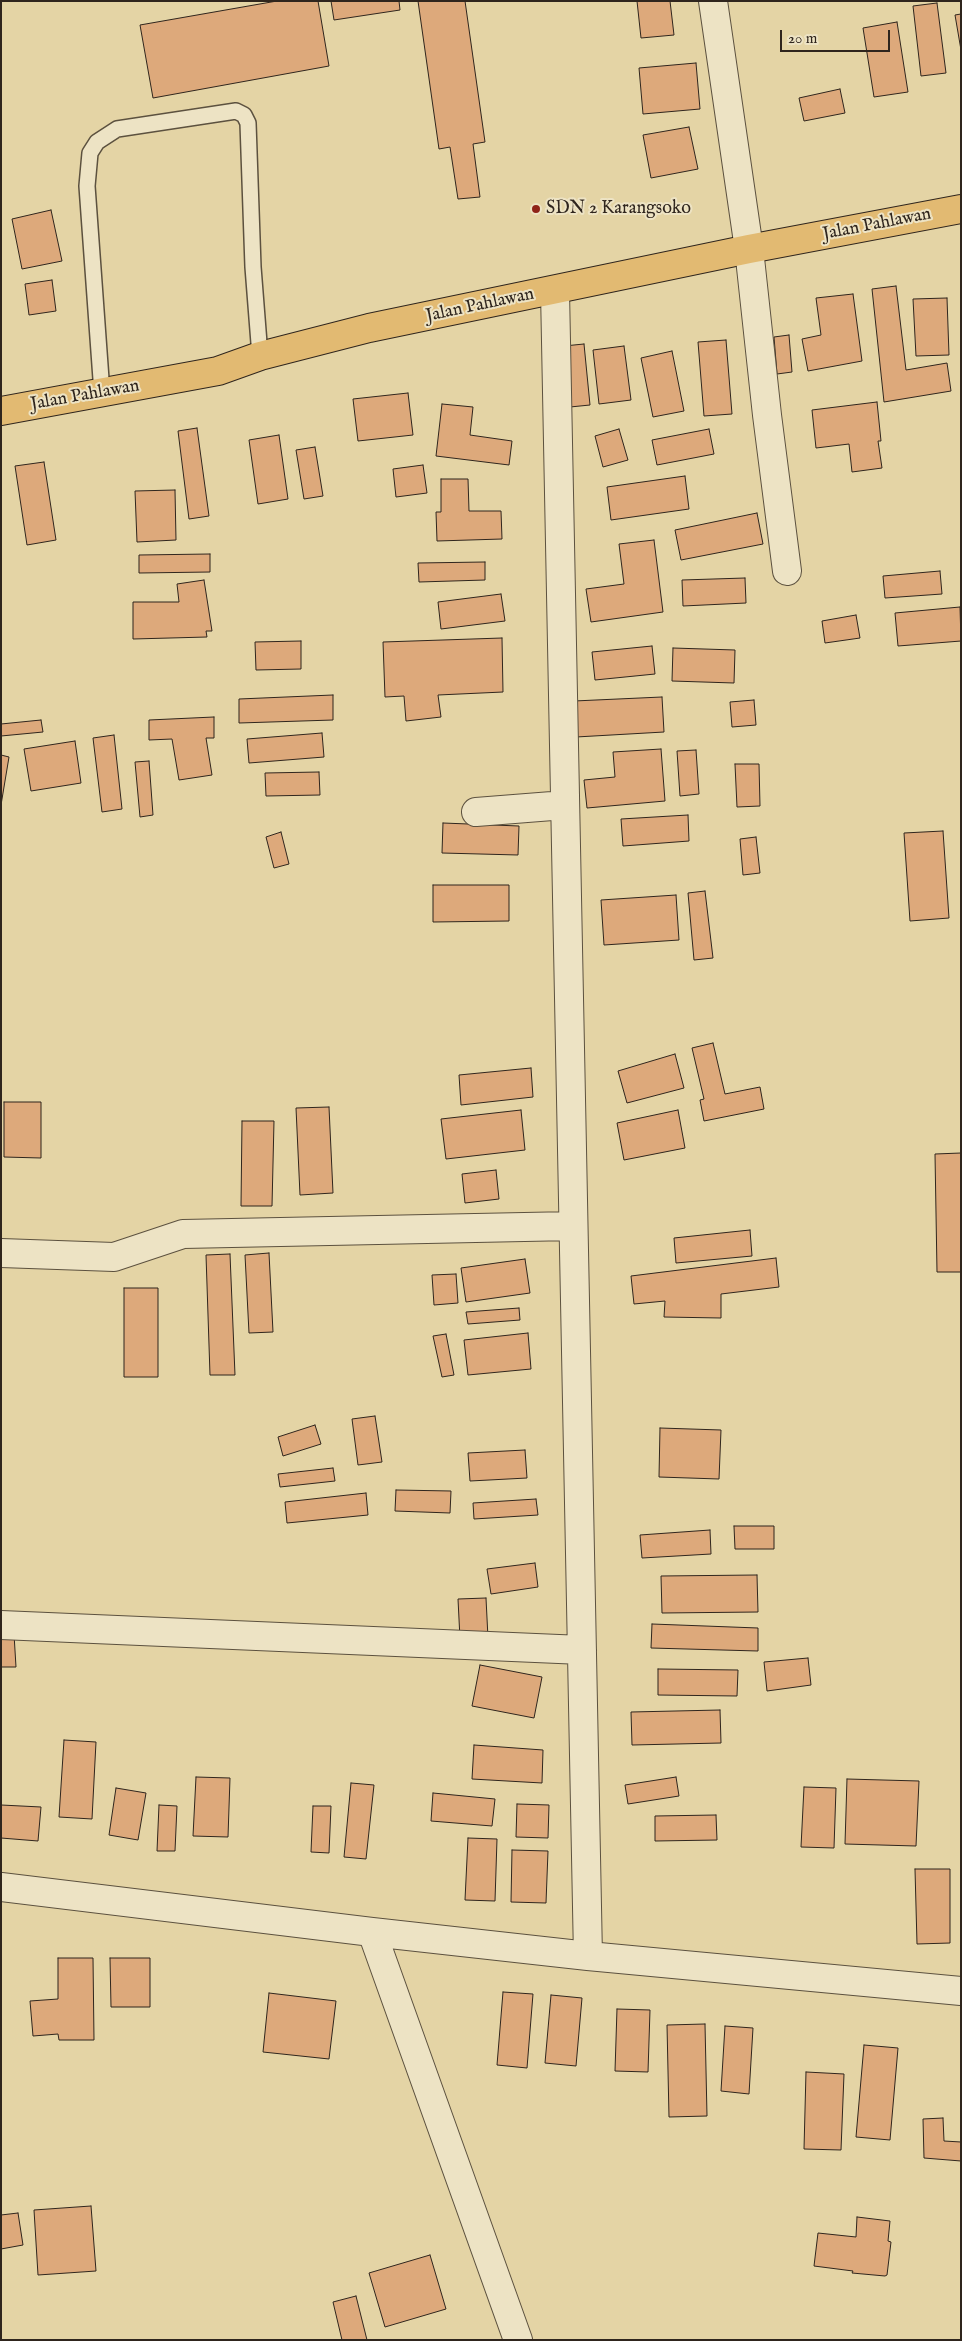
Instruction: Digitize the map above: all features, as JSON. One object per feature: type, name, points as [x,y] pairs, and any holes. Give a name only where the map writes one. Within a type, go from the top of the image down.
[{"type":"highway","name":"Jalan Pahlawan","points":[[1,411],[218,371],[260,356],[370,328],[749,249],[961,209]]},
{"type":"street","points":[[713,1],[749,249],[767,415],[787,571]]},
{"type":"street","points":[[555,290],[588,1956]]},
{"type":"street","points":[[476,812],[565,805]]},
{"type":"street","points":[[1,1253],[114,1257],[183,1234],[573,1226]]},
{"type":"street","points":[[1,1625],[582,1650]]},
{"type":"street","points":[[1,1887],[588,1956],[961,1991]]},
{"type":"street","points":[[372,1932],[518,2340]]},
{"type":"lane","points":[[102,393],[87,186],[90,153],[97,142],[117,129],[236,111],[244,115],[248,123],[252,267],[260,356]]},
{"type":"building","points":[[277,1],[318,1],[329,66],[153,98],[140,25]]},
{"type":"building","points":[[331,1],[399,1],[400,10],[334,20]]},
{"type":"building","points":[[418,1],[465,1],[485,142],[473,144],[480,197],[458,199],[450,147],[439,149]]},
{"type":"building","points":[[637,1],[670,1],[674,35],[641,38]]},
{"type":"building","points":[[937,3],[946,73],[921,76],[913,6]]},
{"type":"building","points":[[961,14],[961,50],[955,15]]},
{"type":"building","points":[[897,22],[908,92],[874,97],[863,28]]},
{"type":"building","points":[[696,63],[700,109],[643,114],[639,68]]},
{"type":"building","points":[[840,89],[845,113],[804,121],[799,98]]},
{"type":"building","points":[[689,127],[698,169],[651,178],[643,135]]},
{"type":"building","points":[[51,210],[62,261],[22,269],[12,219]]},
{"type":"building","points":[[52,280],[56,311],[29,315],[25,284]]},
{"type":"building","points":[[896,286],[906,370],[947,363],[951,391],[884,402],[872,289]]},
{"type":"building","points":[[853,294],[862,361],[808,371],[802,339],[821,335],[816,298]]},
{"type":"building","points":[[947,298],[949,355],[916,356],[913,299]]},
{"type":"building","points":[[789,335],[792,372],[777,374],[774,337]]},
{"type":"building","points":[[726,340],[732,414],[704,416],[698,342]]},
{"type":"building","points":[[584,344],[590,405],[570,407],[564,346]]},
{"type":"building","points":[[624,346],[631,400],[599,404],[593,350]]},
{"type":"building","points":[[672,351],[684,411],[653,417],[641,358]]},
{"type":"building","points":[[408,393],[413,435],[358,441],[353,399]]},
{"type":"building","points":[[877,402],[881,441],[878,441],[882,468],[852,472],[849,444],[816,448],[812,410]]},
{"type":"building","points":[[442,404],[473,407],[470,435],[512,441],[509,465],[436,456]]},
{"type":"building","points":[[197,428],[209,516],[189,519],[178,431]]},
{"type":"building","points":[[619,429],[628,460],[603,467],[595,436]]},
{"type":"building","points":[[709,429],[714,454],[657,465],[652,440]]},
{"type":"building","points":[[279,435],[288,499],[258,504],[249,440]]},
{"type":"building","points":[[315,447],[323,496],[304,499],[296,450]]},
{"type":"building","points":[[44,462],[56,540],[27,545],[15,466]]},
{"type":"building","points":[[423,465],[427,493],[396,497],[393,469]]},
{"type":"building","points":[[685,476],[689,509],[611,520],[607,487]]},
{"type":"building","points":[[441,479],[468,479],[469,511],[501,511],[502,539],[437,541],[436,512],[441,512]]},
{"type":"building","points":[[175,490],[176,540],[137,542],[135,491]]},
{"type":"building","points":[[757,513],[763,544],[681,560],[675,530]]},
{"type":"building","points":[[654,540],[663,612],[591,622],[586,589],[624,584],[619,544]]},
{"type":"building","points":[[210,554],[210,572],[139,573],[139,555]]},
{"type":"building","points":[[485,562],[485,580],[419,582],[418,563]]},
{"type":"building","points":[[940,571],[942,594],[885,598],[883,576]]},
{"type":"building","points":[[745,578],[746,603],[683,606],[682,580]]},
{"type":"building","points":[[204,580],[212,631],[206,631],[207,637],[133,639],[133,602],[179,602],[177,584]]},
{"type":"building","points":[[501,594],[505,621],[441,629],[438,602]]},
{"type":"building","points":[[960,607],[961,641],[898,646],[895,613]]},
{"type":"building","points":[[856,615],[860,638],[825,643],[822,621]]},
{"type":"building","points":[[502,638],[503,692],[438,695],[441,717],[406,721],[404,696],[385,697],[383,642]]},
{"type":"building","points":[[301,641],[301,669],[256,670],[255,642]]},
{"type":"building","points":[[652,646],[655,674],[595,680],[592,652]]},
{"type":"building","points":[[673,648],[735,650],[734,683],[672,681]]},
{"type":"building","points":[[333,695],[333,720],[239,723],[239,699]]},
{"type":"building","points":[[662,697],[664,732],[576,737],[574,701]]},
{"type":"building","points":[[754,700],[756,725],[732,727],[730,702]]},
{"type":"building","points":[[214,717],[214,738],[206,738],[212,775],[179,780],[172,739],[149,740],[149,720]]},
{"type":"building","points":[[41,720],[43,732],[1,736],[1,724]]},
{"type":"building","points":[[322,733],[324,757],[249,763],[247,739]]},
{"type":"building","points":[[114,735],[122,809],[102,812],[93,738]]},
{"type":"building","points":[[75,741],[81,783],[31,791],[24,749]]},
{"type":"building","points":[[661,749],[665,801],[587,808],[584,780],[615,777],[613,752]]},
{"type":"building","points":[[696,750],[699,794],[680,796],[677,751]]},
{"type":"building","points":[[1,755],[9,757],[1,805]]},
{"type":"building","points":[[149,761],[153,815],[140,817],[135,762]]},
{"type":"building","points":[[735,764],[759,764],[760,806],[737,807]]},
{"type":"building","points":[[319,772],[320,795],[266,796],[265,773]]},
{"type":"building","points":[[688,815],[689,841],[623,846],[621,819]]},
{"type":"building","points":[[443,823],[519,826],[518,855],[442,853]]},
{"type":"building","points":[[943,831],[949,918],[910,921],[904,833]]},
{"type":"building","points":[[281,832],[289,864],[274,868],[266,837]]},
{"type":"building","points":[[756,837],[760,873],[743,875],[740,839]]},
{"type":"building","points":[[433,885],[509,885],[509,921],[433,922]]},
{"type":"building","points":[[705,891],[713,958],[694,960],[688,893]]},
{"type":"building","points":[[676,895],[679,940],[604,945],[601,900]]},
{"type":"building","points":[[713,1043],[725,1094],[760,1087],[764,1109],[704,1121],[700,1100],[704,1099],[692,1048]]},
{"type":"building","points":[[675,1054],[684,1088],[627,1103],[618,1071]]},
{"type":"building","points":[[531,1068],[533,1097],[461,1105],[459,1075]]},
{"type":"building","points":[[4,1102],[41,1102],[41,1158],[4,1157]]},
{"type":"building","points":[[329,1107],[333,1193],[300,1195],[296,1108]]},
{"type":"building","points":[[521,1110],[525,1150],[446,1159],[441,1119]]},
{"type":"building","points":[[678,1110],[685,1148],[624,1160],[617,1123]]},
{"type":"building","points":[[242,1121],[274,1121],[272,1206],[241,1206]]},
{"type":"building","points":[[961,1153],[961,1272],[937,1272],[935,1154]]},
{"type":"building","points":[[496,1170],[499,1199],[465,1203],[462,1174]]},
{"type":"building","points":[[750,1230],[752,1256],[676,1263],[674,1238]]},
{"type":"building","points":[[269,1253],[273,1332],[249,1333],[245,1255]]},
{"type":"building","points":[[230,1254],[235,1375],[210,1375],[206,1255]]},
{"type":"building","points":[[776,1258],[779,1287],[721,1294],[721,1318],[664,1317],[665,1301],[634,1304],[631,1276]]},
{"type":"building","points":[[525,1259],[530,1293],[466,1302],[461,1268]]},
{"type":"building","points":[[456,1274],[458,1303],[434,1305],[432,1275]]},
{"type":"building","points":[[124,1288],[158,1288],[158,1377],[124,1377]]},
{"type":"building","points":[[519,1308],[520,1320],[468,1324],[466,1312]]},
{"type":"building","points":[[528,1333],[531,1369],[468,1375],[464,1340]]},
{"type":"building","points":[[446,1334],[454,1375],[442,1377],[433,1336]]},
{"type":"building","points":[[375,1416],[382,1462],[358,1465],[352,1419]]},
{"type":"building","points":[[315,1425],[321,1444],[283,1456],[278,1437]]},
{"type":"building","points":[[660,1428],[721,1430],[719,1479],[659,1477]]},
{"type":"building","points":[[525,1450],[527,1478],[470,1481],[468,1453]]},
{"type":"building","points":[[333,1468],[335,1481],[280,1487],[278,1474]]},
{"type":"building","points":[[396,1490],[451,1491],[450,1513],[395,1511]]},
{"type":"building","points":[[366,1493],[368,1515],[287,1523],[285,1502]]},
{"type":"building","points":[[536,1499],[538,1515],[474,1519],[473,1503]]},
{"type":"building","points":[[734,1526],[774,1526],[774,1549],[735,1549]]},
{"type":"building","points":[[710,1530],[711,1554],[642,1558],[640,1535]]},
{"type":"building","points":[[535,1563],[538,1587],[491,1594],[487,1569]]},
{"type":"building","points":[[757,1575],[758,1612],[662,1613],[661,1576]]},
{"type":"building","points":[[486,1598],[488,1638],[460,1639],[458,1599]]},
{"type":"building","points":[[652,1624],[758,1628],[758,1651],[651,1648]]},
{"type":"building","points":[[1,1634],[14,1634],[16,1667],[1,1667]]},
{"type":"building","points":[[808,1658],[811,1685],[767,1691],[764,1662]]},
{"type":"building","points":[[480,1665],[542,1677],[534,1718],[472,1706]]},
{"type":"building","points":[[658,1669],[738,1670],[737,1696],[658,1695]]},
{"type":"building","points":[[720,1710],[721,1743],[632,1745],[631,1712]]},
{"type":"building","points":[[64,1740],[96,1742],[92,1819],[59,1817]]},
{"type":"building","points":[[474,1745],[543,1750],[542,1783],[472,1779]]},
{"type":"building","points":[[196,1777],[230,1778],[228,1837],[193,1836]]},
{"type":"building","points":[[676,1777],[679,1796],[628,1804],[625,1785]]},
{"type":"building","points":[[847,1779],[919,1781],[916,1846],[845,1844]]},
{"type":"building","points":[[351,1783],[374,1785],[366,1859],[344,1857]]},
{"type":"building","points":[[804,1787],[836,1788],[834,1848],[801,1847]]},
{"type":"building","points":[[116,1788],[146,1793],[138,1840],[109,1835]]},
{"type":"building","points":[[433,1793],[495,1799],[492,1826],[431,1821]]},
{"type":"building","points":[[517,1804],[549,1805],[548,1838],[516,1837]]},
{"type":"building","points":[[1,1805],[41,1807],[38,1841],[1,1838]]},
{"type":"building","points":[[159,1805],[177,1806],[175,1851],[157,1851]]},
{"type":"building","points":[[313,1806],[331,1806],[329,1853],[311,1852]]},
{"type":"building","points":[[716,1815],[717,1840],[655,1841],[655,1816]]},
{"type":"building","points":[[468,1838],[497,1839],[495,1901],[465,1900]]},
{"type":"building","points":[[512,1850],[548,1851],[546,1903],[511,1902]]},
{"type":"building","points":[[915,1869],[950,1869],[950,1943],[917,1944]]},
{"type":"building","points":[[58,1958],[93,1958],[94,2040],[59,2040],[58,2034],[33,2036],[30,2001],[58,1999]]},
{"type":"building","points":[[110,1958],[150,1958],[150,2007],[111,2007]]},
{"type":"building","points":[[503,1992],[533,1994],[527,2068],[497,2065]]},
{"type":"building","points":[[269,1993],[336,2001],[329,2059],[263,2052]]},
{"type":"building","points":[[551,1995],[582,1998],[576,2066],[545,2063]]},
{"type":"building","points":[[617,2009],[650,2010],[648,2072],[615,2071]]},
{"type":"building","points":[[705,2024],[707,2116],[669,2117],[667,2025]]},
{"type":"building","points":[[725,2026],[753,2028],[749,2094],[721,2091]]},
{"type":"building","points":[[864,2045],[898,2048],[890,2140],[856,2137]]},
{"type":"building","points":[[806,2072],[844,2074],[841,2150],[804,2149]]},
{"type":"building","points":[[943,2118],[944,2141],[961,2142],[961,2161],[924,2158],[923,2119]]},
{"type":"building","points":[[91,2206],[96,2271],[38,2275],[34,2210]]},
{"type":"building","points":[[18,2213],[23,2245],[1,2249],[1,2215]]},
{"type":"building","points":[[857,2217],[890,2221],[888,2241],[891,2242],[887,2275],[885,2276],[852,2273],[853,2271],[814,2266],[818,2233],[856,2237]]},
{"type":"building","points":[[430,2255],[446,2309],[385,2327],[369,2273]]},
{"type":"building","points":[[356,2296],[367,2340],[342,2340],[333,2302]]},
{"type":"place","name":"SDN 2 Karangsoko","points":[[536,209]]}]
